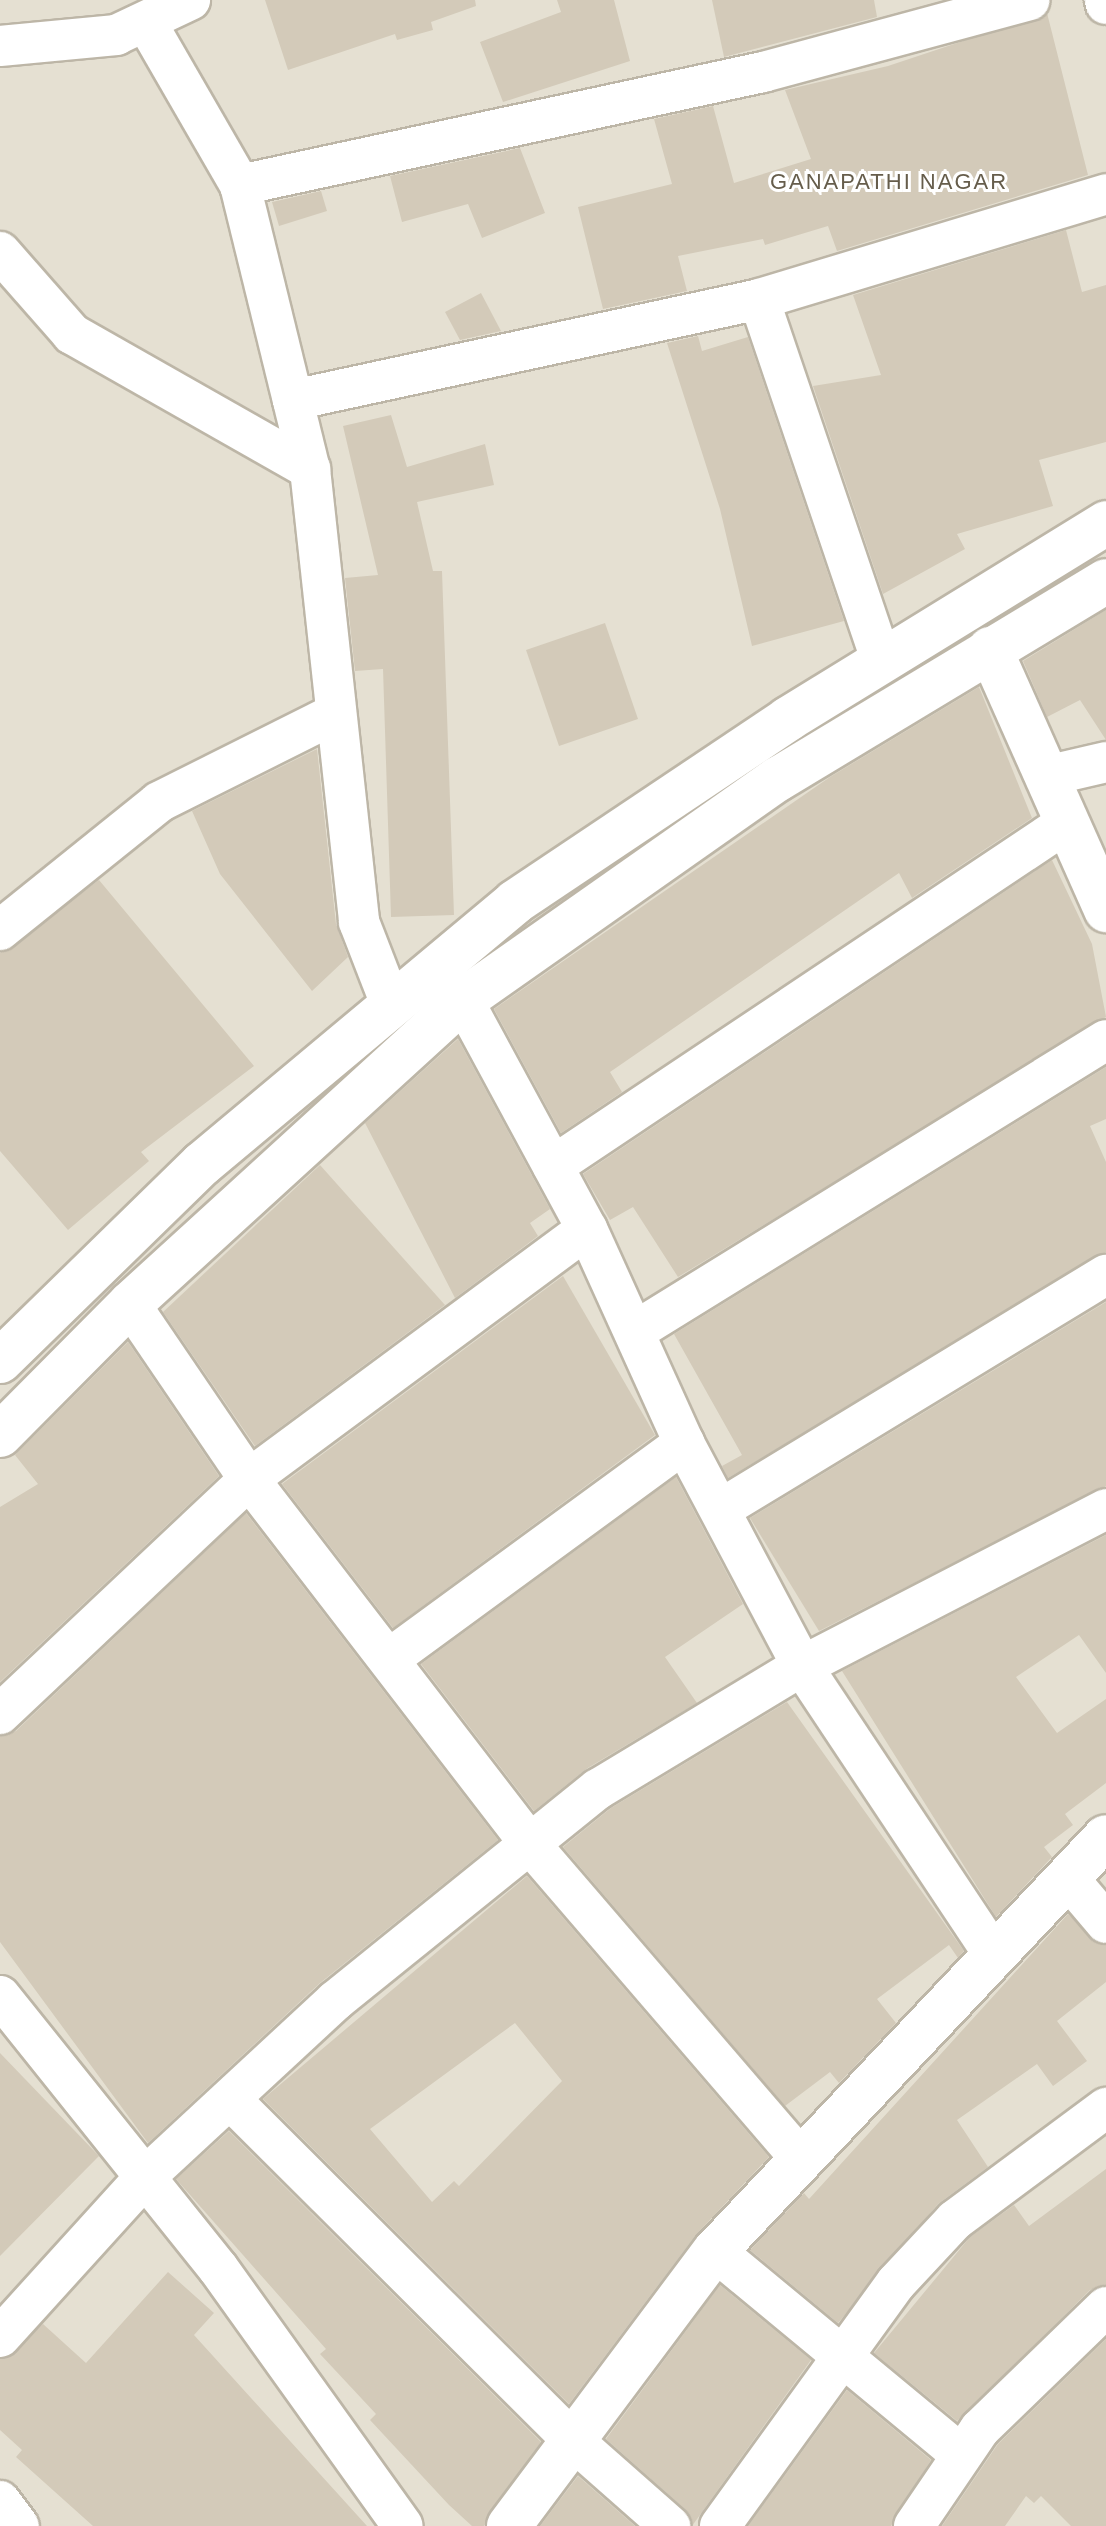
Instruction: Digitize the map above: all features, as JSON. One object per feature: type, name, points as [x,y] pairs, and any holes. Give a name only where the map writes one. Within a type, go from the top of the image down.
[{"type":"street","points":[[0,46],[116,35],[190,0]]},
{"type":"street","points":[[240,185],[763,72],[1029,0]]},
{"type":"street","points":[[146,22],[240,185],[310,469],[333,715],[359,922],[390,1002]]},
{"type":"street","points":[[293,400],[759,299],[1106,194]]},
{"type":"street","points":[[0,252],[72,334],[310,469]]},
{"type":"street","points":[[759,299],[881,659]]},
{"type":"street","points":[[0,1361],[202,1164],[390,1002],[515,902],[881,659],[1106,523]]},
{"type":"street","points":[[0,1435],[130,1304],[463,1000],[778,779],[1106,581]]},
{"type":"street","points":[[990,649],[1106,910]]},
{"type":"street","points":[[0,930],[159,802],[333,715]]},
{"type":"street","points":[[1046,776],[1106,762]]},
{"type":"street","points":[[553,1166],[1068,822]]},
{"type":"street","points":[[463,1000],[587,1229],[637,1330],[684,1443],[724,1507],[802,1666],[993,1953]]},
{"type":"street","points":[[637,1330],[1106,1040]]},
{"type":"street","points":[[0,1714],[249,1479],[587,1229]]},
{"type":"street","points":[[724,1507],[1106,1275]]},
{"type":"street","points":[[130,1304],[249,1479],[530,1844],[800,2158]]},
{"type":"street","points":[[389,1659],[684,1443]]},
{"type":"street","points":[[0,2337],[145,2177],[335,2001],[598,1789],[802,1666],[1106,1509]]},
{"type":"street","points":[[509,2526],[569,2437],[715,2251],[993,1953],[1106,1837]]},
{"type":"street","points":[[1067,1877],[1106,1923]]},
{"type":"street","points":[[0,1996],[145,2177],[403,2526]]},
{"type":"street","points":[[230,2099],[569,2437],[670,2526]]},
{"type":"street","points":[[720,2526],[837,2355],[955,2220],[1106,2108]]},
{"type":"street","points":[[715,2251],[837,2355],[962,2455]]},
{"type":"street","points":[[914,2526],[962,2455],[1106,2307]]},
{"type":"street","points":[[0,2501],[19,2526]]},
{"type":"shaded area","points":[[0,0],[1106,0],[1106,2526],[0,2526]]},
{"type":"building","points":[[265,0],[475,0],[476,6],[431,22],[433,30],[397,40],[395,34],[288,70]]},
{"type":"building","points":[[557,0],[614,0],[630,61],[503,102],[480,42],[561,12]]},
{"type":"building","points":[[712,0],[874,0],[877,17],[724,57]]},
{"type":"building","points":[[1047,13],[1088,175],[837,251],[828,226],[765,245],[763,239],[678,256],[687,291],[603,309],[578,207],[672,184],[654,119],[713,106],[734,183],[811,159],[785,90],[888,66]]},
{"type":"building","points":[[520,148],[545,213],[482,238],[468,204],[402,222],[390,176]]},
{"type":"building","points":[[321,191],[327,211],[279,226],[272,202]]},
{"type":"building","points":[[1066,230],[1082,292],[1106,285],[1106,442],[1039,460],[1053,506],[957,534],[965,549],[883,594],[813,386],[881,375],[853,295]]},
{"type":"building","points":[[481,293],[501,331],[460,340],[445,312]]},
{"type":"building","points":[[698,336],[702,351],[748,337],[844,621],[752,646],[720,509],[667,343]]},
{"type":"building","points":[[391,415],[407,467],[485,444],[494,485],[417,502],[433,571],[442,571],[454,915],[391,917],[383,669],[355,671],[345,578],[378,575],[343,426]]},
{"type":"building","points":[[1106,610],[1106,740],[1080,700],[1047,717],[1023,661]]},
{"type":"building","points":[[605,623],[638,719],[559,746],[526,650]]},
{"type":"building","points":[[979,687],[1032,818],[912,898],[899,873],[610,1072],[622,1092],[561,1133],[494,1009],[830,777]]},
{"type":"building","points":[[317,749],[336,924],[348,957],[312,991],[220,874],[192,811]]},
{"type":"building","points":[[1052,860],[1092,944],[1106,1017],[678,1277],[633,1207],[610,1220],[583,1174]]},
{"type":"building","points":[[99,880],[254,1066],[141,1152],[149,1161],[68,1230],[0,1151],[0,953]]},
{"type":"building","points":[[458,1039],[550,1209],[530,1223],[538,1236],[455,1298],[365,1123]]},
{"type":"building","points":[[1106,1067],[1106,1119],[1090,1126],[1106,1162],[1106,1252],[728,1478],[722,1466],[742,1455],[674,1334]]},
{"type":"building","points":[[320,1165],[445,1305],[255,1446],[163,1312]]},
{"type":"building","points":[[563,1276],[655,1435],[393,1628],[282,1484]]},
{"type":"building","points":[[1106,1302],[1106,1486],[819,1631],[750,1518]]},
{"type":"building","points":[[128,1342],[219,1476],[0,1682],[0,1507],[38,1484],[15,1455]]},
{"type":"building","points":[[676,1477],[743,1604],[665,1657],[697,1703],[586,1769],[534,1811],[421,1664]]},
{"type":"building","points":[[246,1513],[498,1840],[320,1983],[148,2143],[0,1942],[0,1736],[16,1731]]},
{"type":"building","points":[[1106,1535],[1106,1673],[1079,1635],[1016,1677],[1057,1733],[1106,1699],[1106,1783],[1065,1814],[1073,1825],[1044,1847],[1052,1857],[996,1917],[842,1671]]},
{"type":"building","points":[[787,1702],[964,1951],[958,1958],[949,1945],[877,1999],[896,2023],[839,2083],[830,2072],[785,2106],[563,1847],[611,1808]]},
{"type":"building","points":[[527,1876],[769,2157],[695,2236],[569,2404],[263,2099]],"holes":[[[515,2023],[562,2081],[459,2186],[454,2181],[432,2202],[370,2129]]]},
{"type":"building","points":[[1068,1914],[1106,1945],[1106,1982],[1057,2021],[1087,2061],[1053,2086],[1037,2064],[957,2120],[988,2167],[938,2204],[838,2323],[750,2250],[804,2193],[809,2199]]},
{"type":"building","points":[[0,2053],[99,2156],[0,2256]]},
{"type":"building","points":[[229,2131],[541,2442],[484,2526],[472,2526],[449,2505],[370,2420],[376,2414],[320,2354],[326,2349],[176,2179]]},
{"type":"building","points":[[1106,2169],[1106,2285],[1090,2290],[957,2421],[874,2353],[970,2237],[1014,2205],[1029,2226]]},
{"type":"building","points":[[168,2272],[214,2313],[194,2335],[367,2526],[93,2526],[16,2457],[22,2450],[0,2430],[0,2359],[43,2324],[86,2363]]},
{"type":"building","points":[[720,2285],[811,2360],[692,2526],[685,2509],[606,2439]]},
{"type":"building","points":[[1106,2339],[1106,2526],[1071,2526],[1041,2496],[1034,2503],[1026,2496],[1005,2526],[942,2526],[998,2444]]},
{"type":"building","points":[[847,2390],[931,2460],[891,2526],[748,2526]]},
{"type":"building","points":[[578,2476],[635,2526],[540,2526]]},
{"type":"district","name":"GANAPATHI NAGAR","points":[[889,182]]}]
